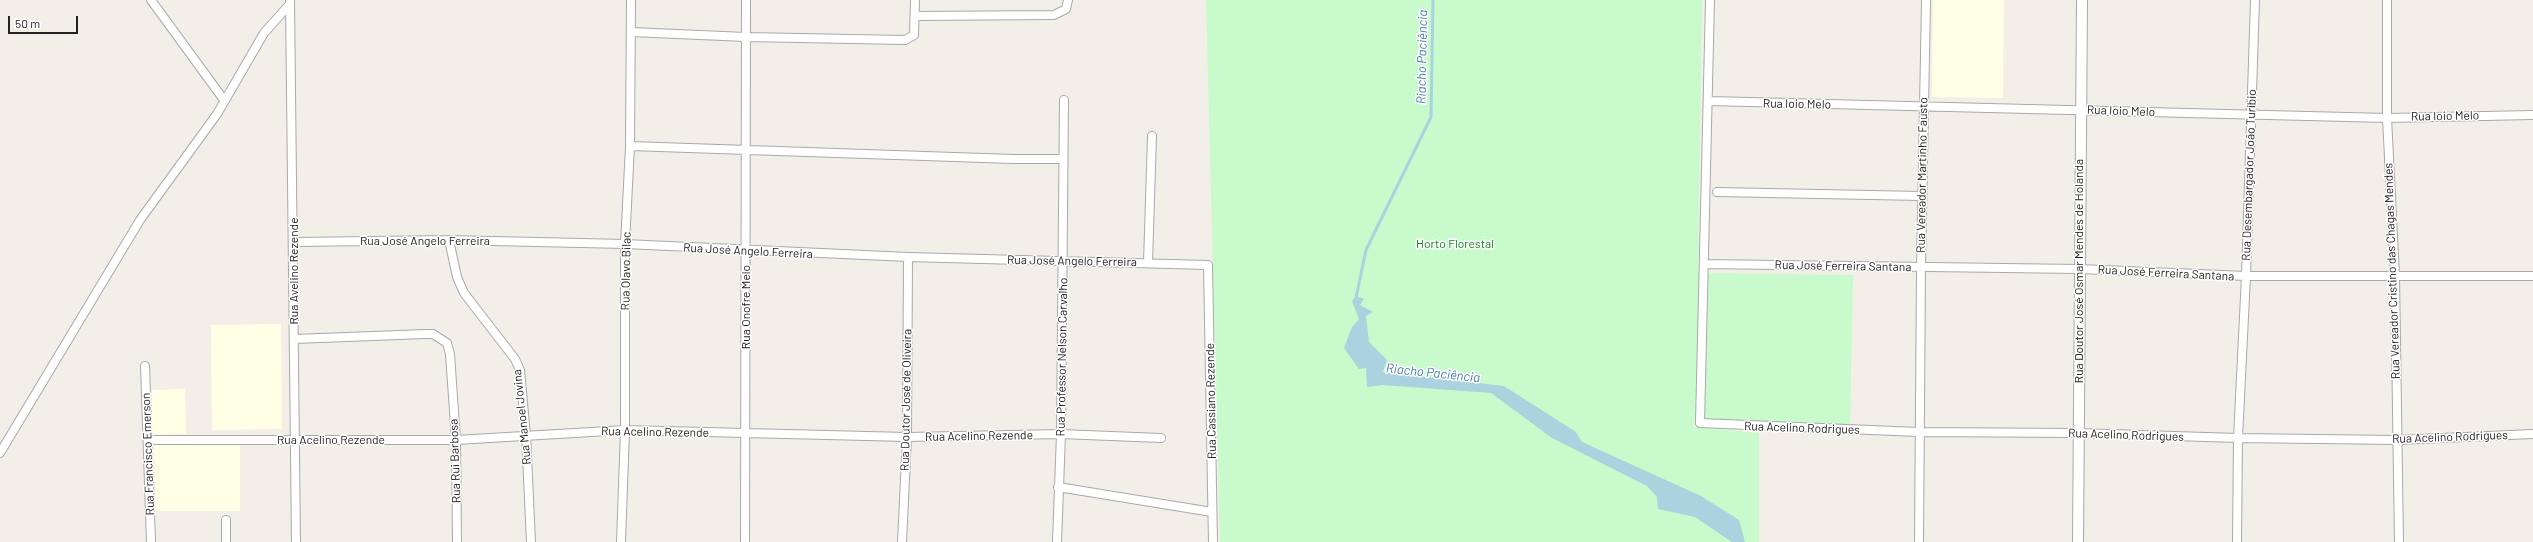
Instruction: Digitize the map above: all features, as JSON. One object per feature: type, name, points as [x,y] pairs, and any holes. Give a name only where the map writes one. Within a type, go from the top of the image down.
[{"type":"street","points":[[151,0],[224,100]]},
{"type":"street","name":"Rua Olavo Bilac","points":[[621,542],[625,430],[626,244],[630,146],[631,0]]},
{"type":"street","name":"Rua Onofre Melo","points":[[745,542],[747,149],[746,0]]},
{"type":"street","points":[[631,32],[746,37],[905,40],[914,35],[915,0]]},
{"type":"street","points":[[915,16],[1059,14],[1066,9],[1068,0]]},
{"type":"street","points":[[1704,264],[1709,101],[1710,0]]},
{"type":"street","name":"Rua Vereador Martinho Fausto","points":[[1920,542],[1919,432],[1923,107],[1926,0]]},
{"type":"street","name":"Rua Doutor José Osmar Mendes de Holanda","points":[[2078,542],[2082,0]]},
{"type":"street","name":"Rua Desembargador João Turíbio","points":[[2237,542],[2238,438],[2246,276],[2254,0]]},
{"type":"street","name":"Rua Vereador Cristino das Chagas Mendes","points":[[2387,0],[2387,118],[2395,276],[2396,440],[2399,542]]},
{"type":"street","points":[[0,453],[140,220],[213,120],[251,58],[264,33],[290,2]]},
{"type":"street","name":"Rua Avelino Rezende","points":[[290,2],[294,242],[296,542]]},
{"type":"street","name":"Rua Professor Nelson Carvalho","points":[[1057,542],[1061,434],[1064,260],[1064,100]]},
{"type":"street","name":"Rua Ioio Melo","points":[[1709,101],[2387,118],[2533,114]]},
{"type":"street","points":[[1148,263],[1152,136]]},
{"type":"street","points":[[630,146],[747,149],[1013,160],[1063,159]]},
{"type":"street","points":[[1717,192],[1922,196]]},
{"type":"street","name":"Rua José Angelo Ferreira","points":[[294,242],[449,240],[626,244],[746,252],[1203,264]]},
{"type":"street","name":"Rua Manoel Jovina","points":[[449,240],[457,277],[464,293],[515,359],[520,370],[526,435],[531,542]]},
{"type":"street","name":"Rua Doutor José de Oliveira","points":[[902,542],[907,437],[908,257]]},
{"type":"street","name":"Rua Cassiano Rezende","points":[[1203,264],[1208,265],[1209,270],[1213,542]]},
{"type":"street","name":"Rua José Ferreira Santana","points":[[1704,264],[2079,269],[2246,276],[2533,276]]},
{"type":"street","name":"Rua Acelino Rodrigues","points":[[1704,264],[1700,423],[1719,425],[1919,432],[2078,433],[2238,438],[2396,440],[2533,434]]},
{"type":"street","name":"Rua Rui Barbosa","points":[[294,339],[433,334],[447,343],[450,354],[456,440],[457,542]]},
{"type":"street","name":"Rua Francisco Emerson","points":[[145,366],[149,440],[151,542]]},
{"type":"street","name":"Rua Acelino Rezende","points":[[149,440],[456,440],[625,430],[907,437],[1061,434],[1161,438]]},
{"type":"street","points":[[1058,487],[1212,512]]},
{"type":"street","points":[[226,520],[226,542]]},
{"type":"shaded area","points":[[1933,0],[2004,0],[2003,98],[1932,97]]},
{"type":"shaded area","points":[[281,324],[282,429],[212,430],[211,325]]},
{"type":"shaded area","points":[[185,389],[186,434],[152,435],[152,390]]},
{"type":"shaded area","points":[[154,445],[240,445],[240,511],[155,511]]},
{"type":"green space","name":"Horto Florestal","points":[[1206,0],[1702,0],[1698,273],[1853,275],[1850,429],[1694,420],[1694,427],[1759,433],[1759,542],[1220,542]]},
{"type":"water","points":[[1356,296],[1364,299],[1360,305],[1373,312],[1366,316],[1369,342],[1387,360],[1383,372],[1504,386],[1576,432],[1582,442],[1701,496],[1739,520],[1745,542],[1732,542],[1695,517],[1658,509],[1657,497],[1647,486],[1552,438],[1491,393],[1382,385],[1367,387],[1366,368],[1359,369],[1344,348],[1352,327],[1359,319],[1352,301]]},
{"type":"waterway","name":"Riacho Paciência","points":[[1356,298],[1366,250],[1431,117],[1433,0]]}]
